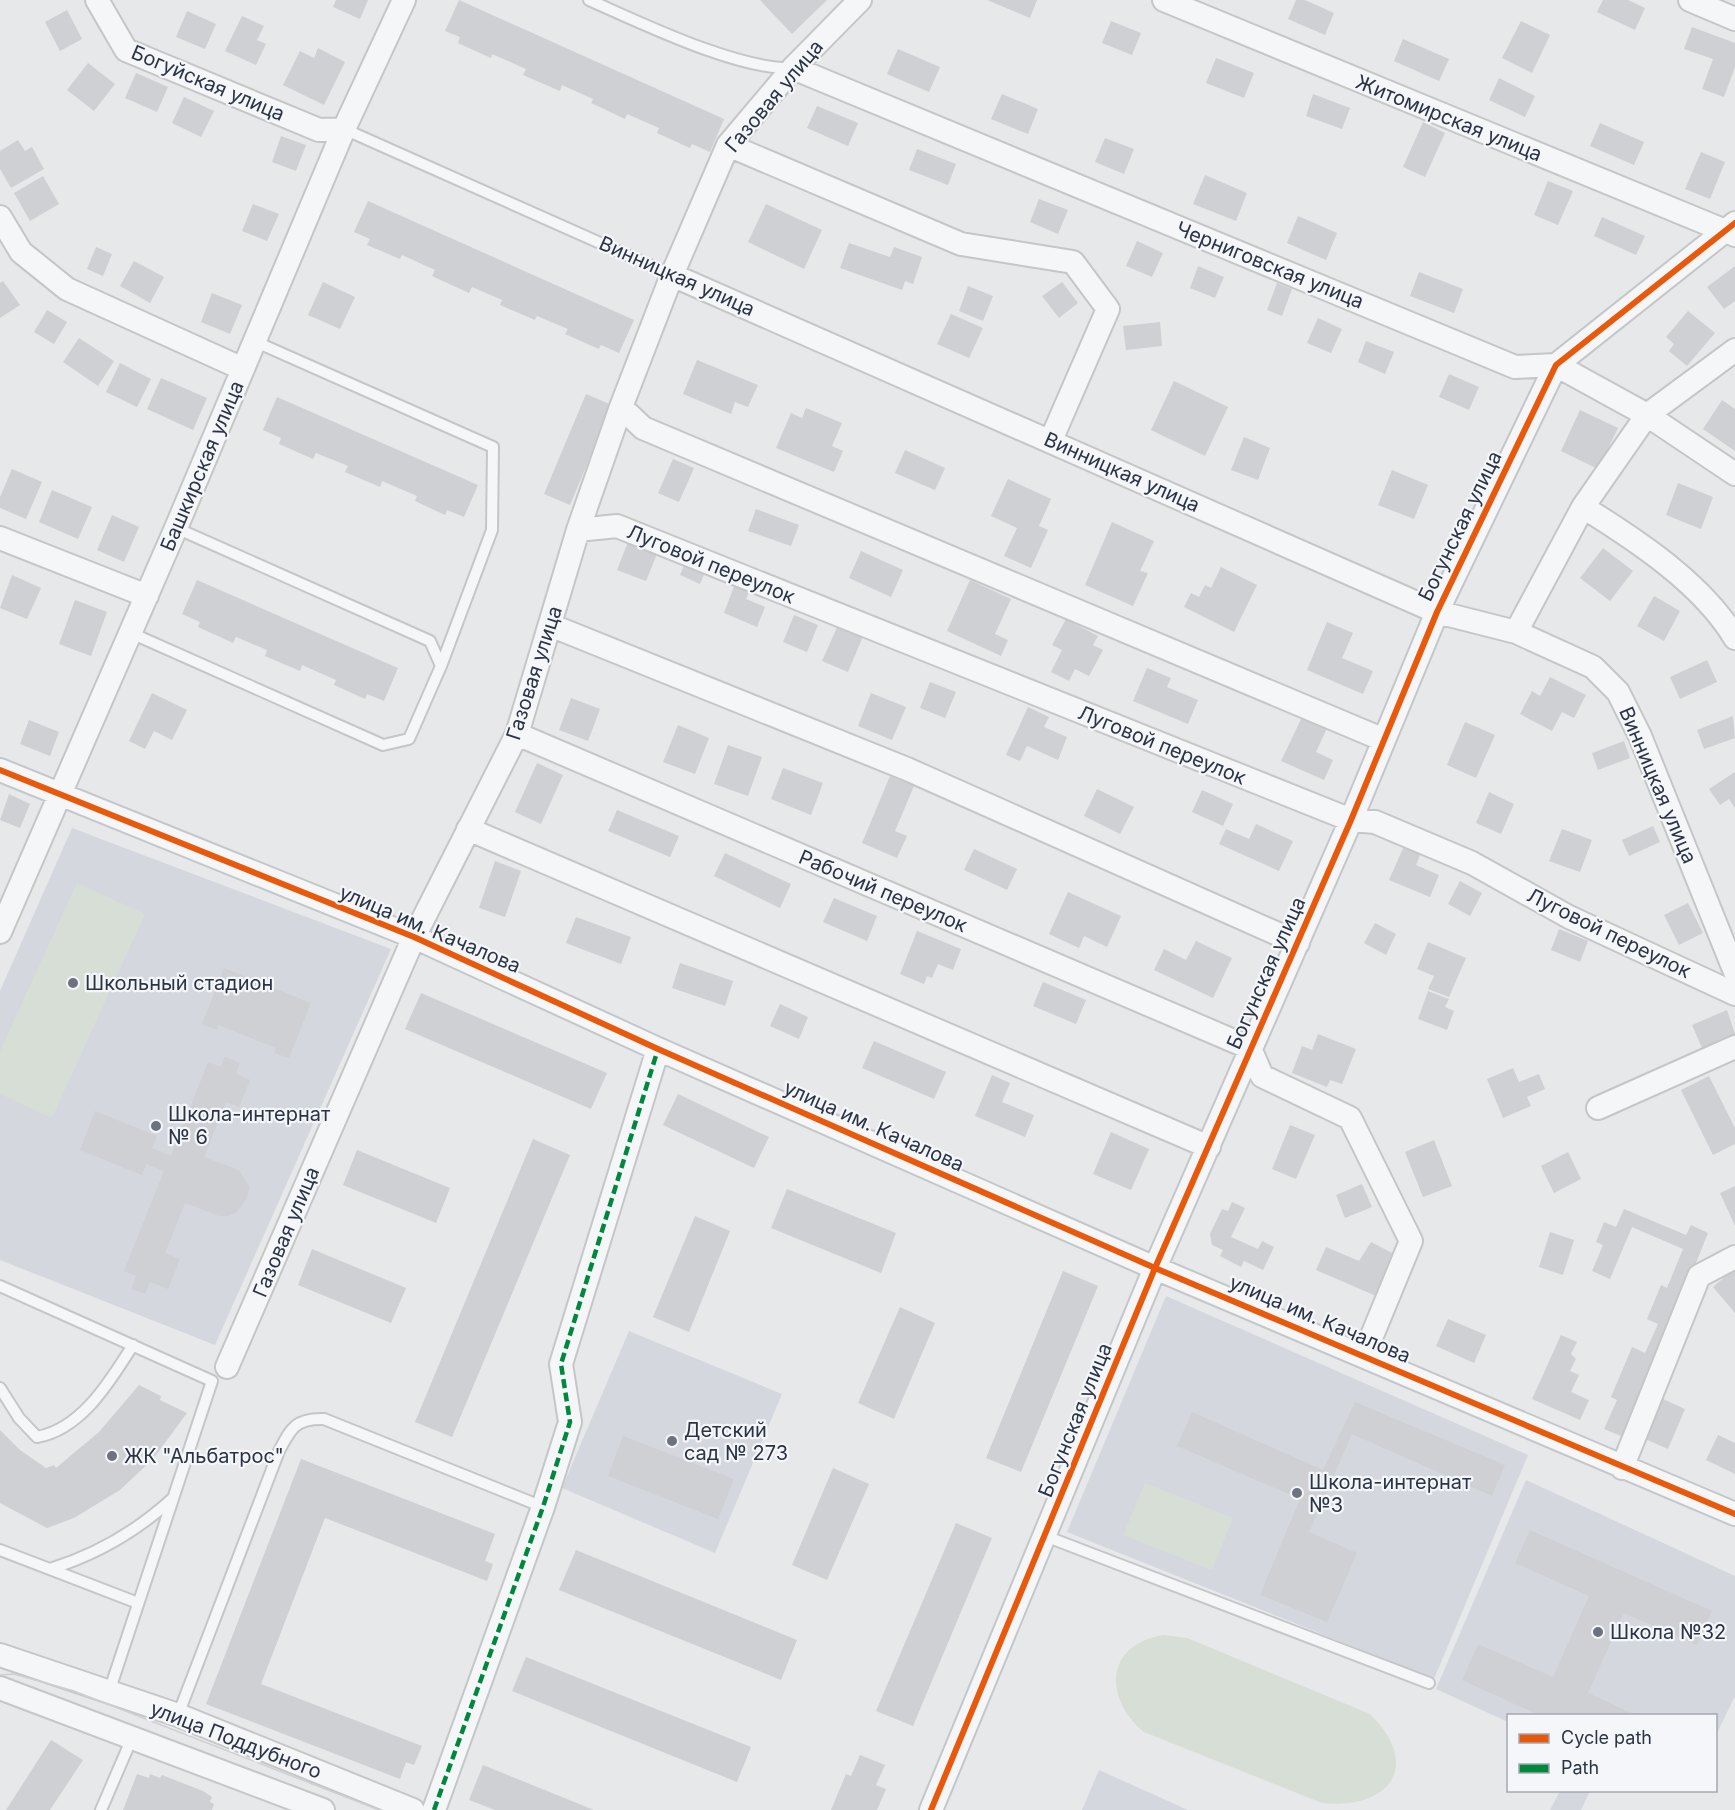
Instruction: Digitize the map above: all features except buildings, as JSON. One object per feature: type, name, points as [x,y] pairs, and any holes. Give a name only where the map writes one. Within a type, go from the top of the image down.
[{"type":"street","name":"Богуйская улица","points":[[97,0],[126,50],[319,130],[344,129]]},
{"type":"street","name":"Башкирская улица","points":[[0,933],[256,342],[344,129],[404,0]]},
{"type":"street","name":"Газовая улица","points":[[227,1367],[414,937],[517,734],[578,530],[621,407],[672,275],[728,145],[793,68],[860,0]]},
{"type":"street","name":"Житомирская улица","points":[[1164,0],[1732,230]]},
{"type":"street","points":[[1690,0],[1735,19]]},
{"type":"street","name":"Черниговская улица","points":[[793,68],[1515,367],[1556,365]]},
{"type":"street","points":[[728,145],[961,244],[1073,262],[1108,309],[1051,440]]},
{"type":"street","points":[[0,217],[21,252],[67,289],[243,369]]},
{"type":"street","name":"Богунская улица","points":[[931,1810],[1155,1268],[1351,820],[1437,612],[1556,365],[1732,230]]},
{"type":"street","name":"Винницкая улица","points":[[672,275],[1437,612],[1516,632],[1593,667],[1618,692],[1640,735],[1735,972]]},
{"type":"street","points":[[1516,632],[1583,507],[1647,415],[1735,350]]},
{"type":"street","points":[[1556,365],[1647,415],[1735,474]]},
{"type":"street","points":[[621,407],[642,428],[1384,740]]},
{"type":"street","points":[[1583,507],[1646,546],[1723,617],[1735,638]]},
{"type":"street","name":"Луговой переулок","points":[[578,530],[617,526],[1351,820],[1375,822],[1472,863],[1569,917],[1735,994]]},
{"type":"street","points":[[0,538],[147,596]]},
{"type":"street","points":[[550,625],[907,769],[1298,943]]},
{"type":"street","name":"Рабочий переулок","points":[[517,734],[1250,1048]]},
{"type":"street","name":"улица им. Качалова","points":[[0,770],[414,937],[658,1049],[1155,1268],[1365,1355],[1622,1468],[1735,1514]]},
{"type":"street","points":[[468,829],[1209,1147]]},
{"type":"street","points":[[1598,1108],[1735,1047]]},
{"type":"street","points":[[1250,1048],[1262,1076],[1350,1119],[1411,1241],[1365,1355]]},
{"type":"street","points":[[434,1810],[543,1508],[570,1422],[561,1364],[658,1049]]},
{"type":"street","points":[[1622,1468],[1699,1276],[1735,1257]]},
{"type":"street","name":"улица Поддубного","points":[[0,1655],[178,1715],[413,1810]]},
{"type":"street","name":"улица Поддубного","points":[[0,1688],[323,1810]]},
{"type":"lane","points":[[590,0],[744,61],[771,69],[793,68]]},
{"type":"lane","name":"Винницкая улица","points":[[344,129],[672,275]]},
{"type":"lane","points":[[131,633],[383,745],[409,739],[441,666],[492,530],[493,447],[256,342]]},
{"type":"lane","points":[[176,528],[430,641],[441,666]]},
{"type":"lane","points":[[0,1286],[212,1381],[109,1692]]},
{"type":"lane","points":[[0,1388],[19,1418],[37,1437],[48,1434],[66,1424],[89,1405],[133,1346]]},
{"type":"lane","points":[[178,1715],[279,1451],[294,1426],[304,1420],[324,1419],[543,1508]]},
{"type":"lane","points":[[50,1569],[88,1555],[114,1541],[172,1499]]},
{"type":"lane","points":[[1045,1536],[1429,1683]]},
{"type":"lane","points":[[0,1550],[138,1603]]},
{"type":"lane","points":[[101,1810],[132,1738]]},
{"type":"shaded area","name":"Школа-интернат № 6","points":[[72,828],[391,949],[215,1345],[0,1260],[0,991]]},
{"type":"shaded area","name":"Школьный стадион","points":[[77,883],[145,914],[52,1118],[0,1094],[0,1051]]},
{"type":"shaded area","name":"Школа-интернат №3","points":[[1166,1296],[1528,1455],[1434,1679],[1067,1532]]},
{"type":"shaded area","name":"Детский сад № 273","points":[[629,1331],[782,1394],[715,1553],[562,1488]]},
{"type":"shaded area","name":"Школа №32","points":[[1526,1480],[1735,1576],[1735,1696],[1717,1733],[1717,1714],[1507,1714],[1507,1722],[1436,1689]]},
{"type":"shaded area","points":[[1145,1483],[1233,1518],[1212,1570],[1123,1535]]},
{"type":"shaded area","points":[[1163,1635],[1187,1638],[1370,1714],[1386,1733],[1394,1751],[1396,1767],[1391,1781],[1381,1792],[1365,1799],[1345,1803],[1322,1803],[1144,1732],[1131,1719],[1122,1704],[1117,1689],[1116,1675],[1121,1661],[1130,1650],[1144,1641]]},
{"type":"shaded area","points":[[1099,1770],[1188,1810],[1082,1810]]},
{"type":"shaded area","points":[[1559,1792],[1590,1792],[1581,1810],[1550,1810]]},
{"type":"tram line","points":[[0,1675],[14,1674],[74,1691],[379,1810]]},
{"type":"marked path","points":[[434,1810],[543,1507],[570,1422],[561,1364],[658,1049]]},
{"type":"cycle path","points":[[931,1810],[1155,1268],[1351,820],[1437,612],[1556,365],[1735,223]]},
{"type":"cycle path","points":[[0,770],[414,937],[658,1049],[1155,1268],[1735,1514]]},
{"type":"place","name":"Школьный стадион","points":[[73,983]]},
{"type":"place","name":"Школа-интернат № 6","points":[[156,1126]]},
{"type":"place","name":"Детский сад № 273","points":[[672,1441]]},
{"type":"place","name":"ЖК \"Альбатрос\"","points":[[112,1456]]},
{"type":"place","name":"Школа-интернат №3","points":[[1297,1493]]},
{"type":"place","name":"Школа №32","points":[[1598,1632]]}]
